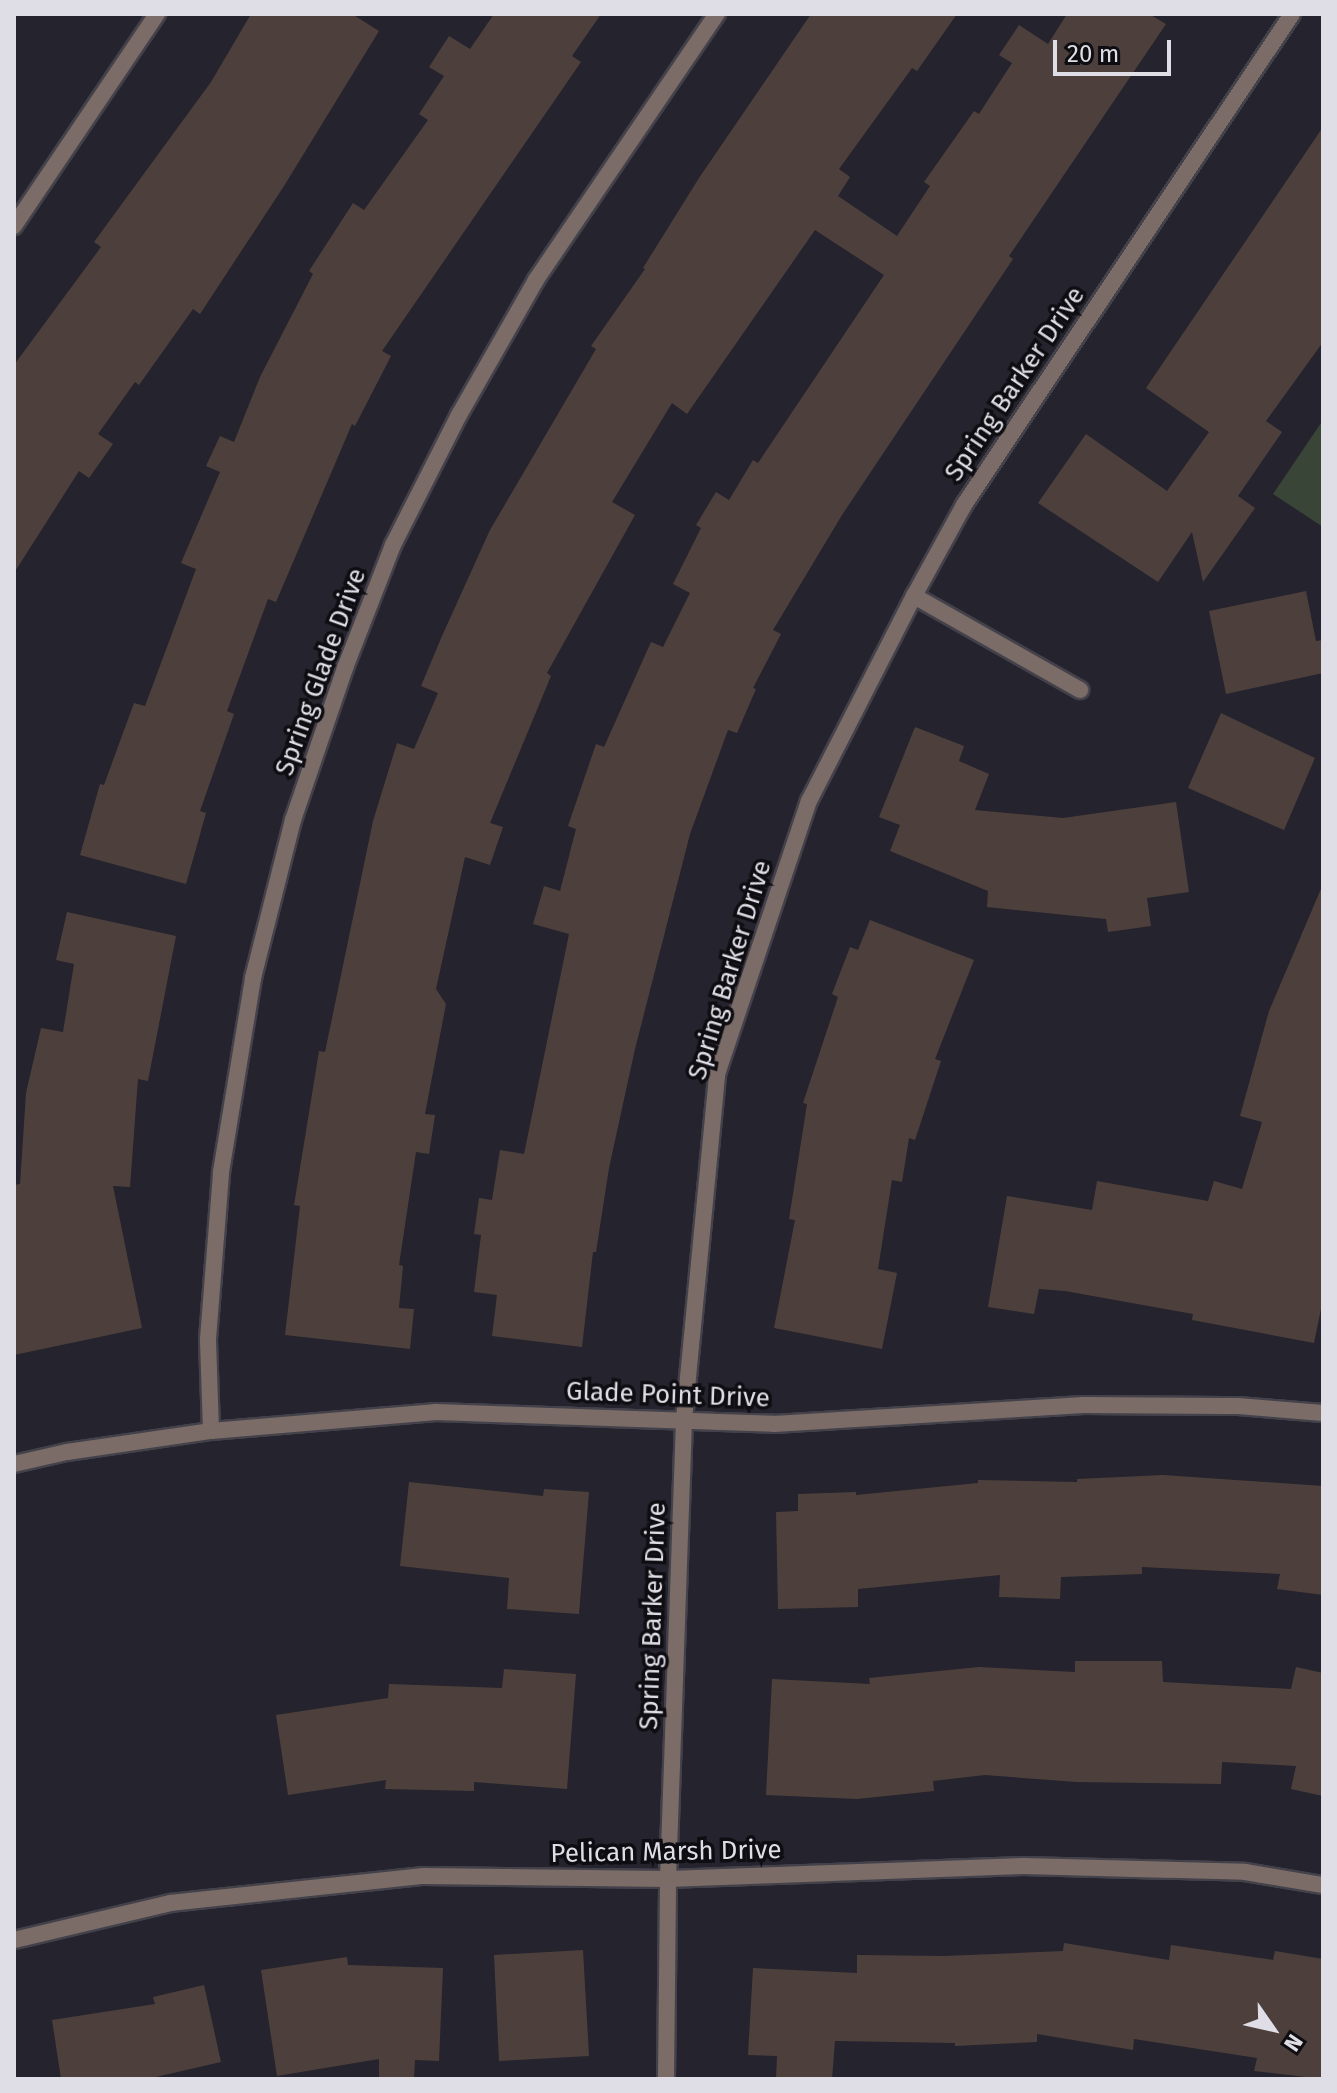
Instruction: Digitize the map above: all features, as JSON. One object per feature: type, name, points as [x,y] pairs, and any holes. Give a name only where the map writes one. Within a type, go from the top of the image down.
[{"type":"street","points":[[14,226],[157,14]]},
{"type":"street","name":"Spring Glade Drive","points":[[211,1431],[208,1339],[221,1172],[251,993],[293,820],[345,668],[393,545],[467,401],[536,280],[717,14]]},
{"type":"street","name":"Spring Barker Drive","points":[[666,2079],[668,1879],[684,1419],[717,1074],[809,801],[914,596],[964,505],[1292,14]]},
{"type":"street","points":[[914,596],[1080,690]]},
{"type":"street","name":"Glade Point Drive","points":[[14,1464],[67,1452],[211,1431],[436,1412],[774,1424],[1083,1405],[1238,1406],[1323,1413]]},
{"type":"street","name":"Pelican Marsh Drive","points":[[14,1940],[170,1903],[424,1876],[668,1879],[1023,1866],[1245,1872],[1323,1885]]},
{"type":"green space","points":[[1323,420],[1323,527],[1273,494]]},
{"type":"building","points":[[251,14],[352,14],[379,31],[284,186],[200,314],[193,309],[139,385],[135,382],[98,434],[113,444],[89,478],[79,471],[14,573],[14,365],[101,247],[94,242],[211,82]]},
{"type":"building","points":[[494,14],[601,14],[572,56],[581,62],[382,351],[391,356],[355,426],[352,424],[276,602],[268,599],[227,711],[234,714],[200,811],[206,813],[186,884],[80,855],[100,784],[104,785],[134,703],[145,706],[196,569],[181,563],[220,472],[206,466],[220,436],[234,442],[260,377],[313,274],[309,271],[353,203],[364,210],[428,120],[419,114],[444,76],[429,67],[449,36],[470,49]]},
{"type":"building","points":[[811,14],[957,14],[917,71],[912,68],[839,169],[850,177],[838,196],[897,236],[930,186],[924,182],[974,111],[979,114],[1012,63],[999,55],[1019,25],[1048,44],[1067,14],[1149,14],[1166,24],[1009,256],[1013,259],[842,515],[773,630],[781,634],[753,688],[756,689],[737,733],[728,730],[690,834],[635,1049],[609,1168],[596,1252],[593,1252],[582,1347],[492,1336],[497,1295],[474,1292],[481,1235],[474,1234],[479,1198],[492,1200],[500,1150],[524,1154],[569,934],[533,924],[544,886],[560,891],[576,829],[568,826],[596,744],[604,747],[651,642],[663,647],[690,593],[673,584],[701,528],[696,525],[716,492],[729,500],[753,460],[758,463],[884,275],[815,230],[687,414],[672,403],[612,502],[635,515],[547,673],[551,676],[490,823],[503,827],[490,865],[465,857],[436,989],[446,1004],[425,1114],[435,1115],[429,1154],[416,1152],[399,1265],[403,1266],[399,1308],[414,1309],[410,1349],[285,1335],[300,1206],[294,1205],[319,1051],[325,1052],[373,821],[397,743],[414,749],[438,693],[421,686],[442,636],[490,530],[596,349],[591,346],[645,269],[699,178]]},
{"type":"building","points":[[1323,127],[1323,342],[1266,421],[1282,432],[1238,496],[1255,508],[1203,582],[1192,532],[1158,582],[1038,503],[1086,434],[1167,491],[1209,432],[1146,388]]},
{"type":"building","points":[[1306,591],[1316,641],[1323,640],[1323,673],[1226,694],[1209,611]]},
{"type":"building","points":[[1221,713],[1315,758],[1284,830],[1188,788]]},
{"type":"building","points":[[915,727],[964,746],[959,761],[989,774],[975,810],[1063,818],[1176,802],[1189,892],[1147,898],[1151,926],[1108,932],[1106,919],[987,907],[988,891],[890,851],[900,825],[879,817]]},
{"type":"building","points":[[1323,884],[1323,1299],[1314,1343],[1192,1320],[1193,1314],[1065,1291],[1039,1289],[1034,1314],[988,1307],[1007,1196],[1092,1210],[1097,1181],[1208,1201],[1214,1181],[1242,1189],[1262,1122],[1240,1116],[1269,1011]]},
{"type":"building","points":[[67,912],[176,936],[148,1081],[138,1079],[130,1187],[113,1186],[142,1328],[14,1355],[14,1185],[20,1184],[26,1093],[41,1028],[63,1032],[74,964],[56,960]]},
{"type":"building","points":[[870,920],[974,960],[935,1059],[941,1061],[915,1140],[909,1138],[902,1182],[892,1180],[878,1269],[897,1273],[882,1349],[774,1328],[795,1220],[789,1219],[807,1104],[803,1103],[838,997],[832,994],[850,947],[858,950]]},
{"type":"building","points":[[1163,1475],[1323,1486],[1323,1595],[1277,1589],[1280,1574],[1142,1567],[1142,1574],[1061,1577],[1060,1599],[999,1597],[1000,1575],[858,1589],[858,1607],[778,1609],[776,1512],[798,1511],[798,1494],[856,1492],[856,1495],[978,1483],[978,1480],[1077,1482],[1077,1479]]},
{"type":"building","points":[[409,1482],[543,1496],[544,1489],[589,1492],[579,1614],[507,1609],[509,1578],[400,1566]]},
{"type":"building","points":[[1075,1661],[1162,1661],[1163,1682],[1291,1689],[1296,1667],[1323,1673],[1323,1796],[1291,1789],[1296,1766],[1222,1762],[1221,1784],[1076,1782],[985,1775],[933,1781],[934,1791],[857,1799],[766,1795],[772,1679],[870,1684],[869,1678],[979,1667],[1075,1672]]},
{"type":"building","points":[[504,1669],[576,1674],[567,1789],[474,1782],[474,1791],[385,1789],[386,1780],[288,1795],[276,1715],[388,1698],[389,1684],[502,1688]]},
{"type":"building","points":[[1064,1943],[1169,1960],[1171,1945],[1273,1960],[1275,1951],[1323,1959],[1323,2079],[1254,2071],[1257,2058],[1134,2039],[1133,2050],[1037,2034],[1037,2042],[955,2046],[955,2043],[835,2041],[832,2079],[776,2079],[777,2056],[748,2055],[753,1968],[857,1973],[857,1955],[944,1956],[1063,1951]]},
{"type":"building","points":[[583,1950],[589,2056],[499,2061],[494,1955]]},
{"type":"building","points":[[347,1957],[348,1965],[443,1968],[439,2061],[415,2060],[414,2079],[379,2079],[379,2059],[277,2076],[261,1970]]},
{"type":"building","points":[[204,1985],[221,2062],[147,2079],[61,2079],[52,2020],[155,2004],[153,1997]]}]
